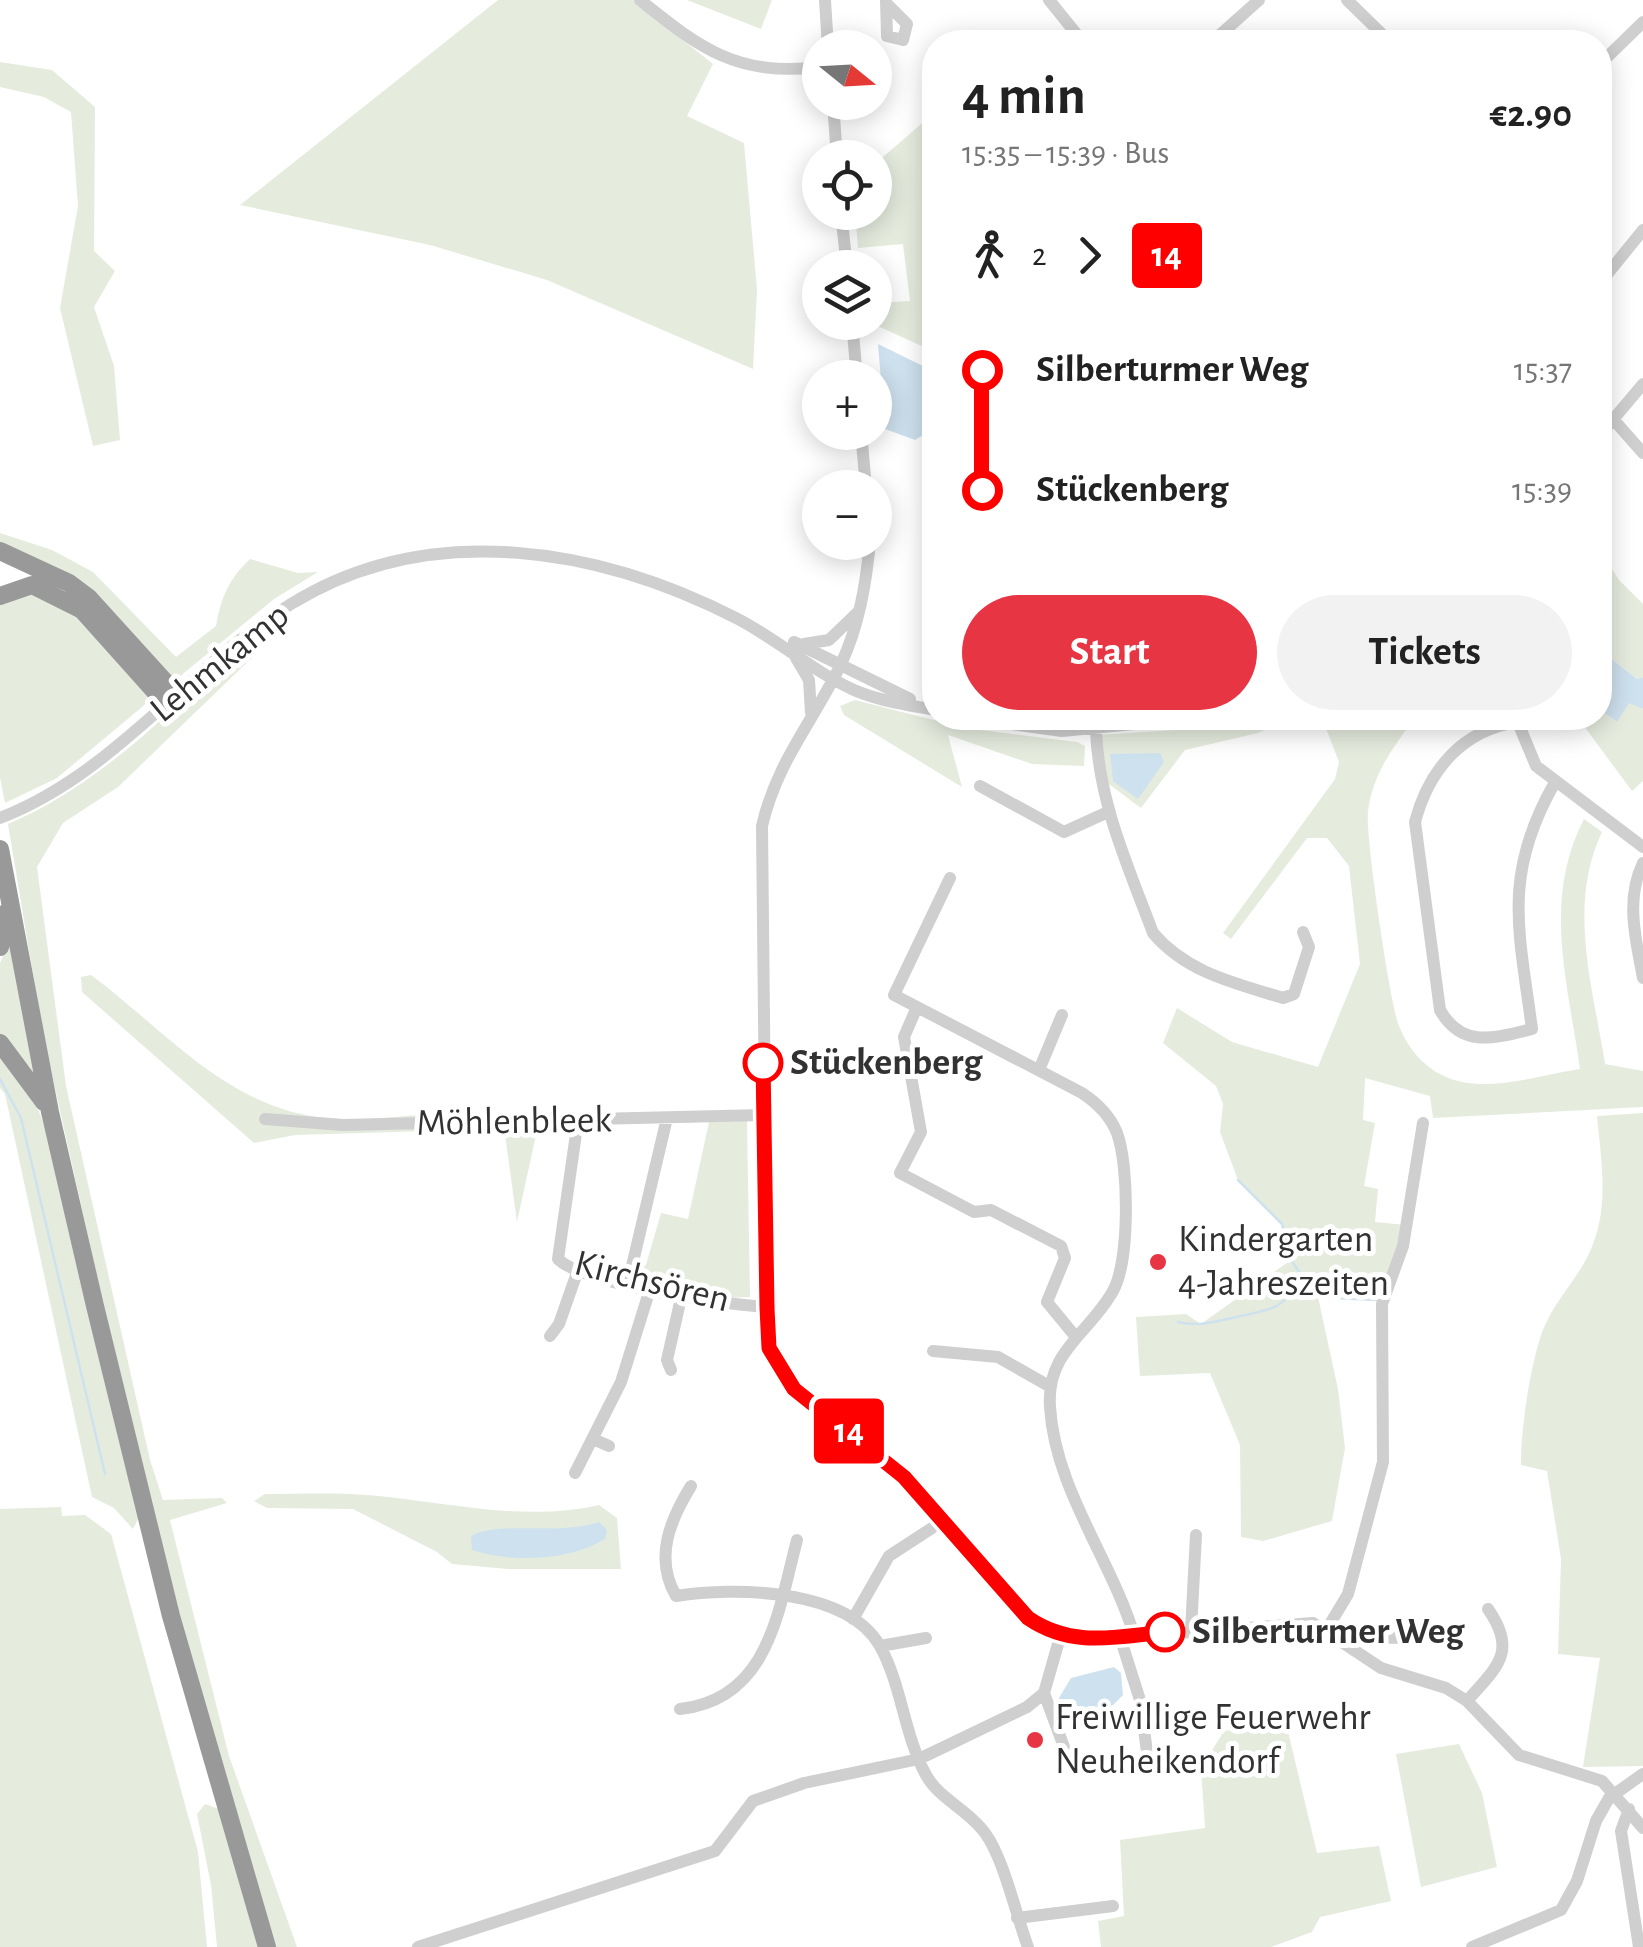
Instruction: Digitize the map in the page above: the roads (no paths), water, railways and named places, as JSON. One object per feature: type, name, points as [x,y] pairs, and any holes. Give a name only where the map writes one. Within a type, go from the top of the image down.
[{"type":"highway","points":[[0,551],[69,582],[89,598],[172,700]]},
{"type":"highway","points":[[0,596],[32,585],[69,602],[172,700]]},
{"type":"highway","points":[[0,850],[50,1112],[172,1616],[267,1947]]},
{"type":"highway","points":[[0,947],[7,929],[8,887]]},
{"type":"highway","points":[[0,1043],[36,1086],[50,1112]]},
{"type":"street","points":[[640,0],[716,55],[757,68],[802,67]]},
{"type":"street","points":[[825,0],[827,30]]},
{"type":"street","points":[[1049,0],[1073,30]]},
{"type":"street","points":[[1230,30],[1258,0]]},
{"type":"street","points":[[1348,0],[1378,30]]},
{"type":"street","points":[[1612,52],[1643,22]]},
{"type":"street","points":[[1612,267],[1643,230]]},
{"type":"street","points":[[1643,384],[1614,420],[1643,453]]},
{"type":"street","name":"Lehmkamp","points":[[0,818],[76,780],[238,642],[292,604],[340,580],[443,552],[500,550],[562,557],[658,583],[789,645]]},
{"type":"street","points":[[867,560],[860,609],[841,664],[772,787],[762,826],[769,1348],[794,1389],[904,1477],[1028,1618],[1060,1637],[1127,1636],[1295,1621],[1333,1632],[1410,1638]]},
{"type":"street","points":[[789,645],[829,640],[860,609]]},
{"type":"street","points":[[789,645],[841,664],[922,704]]},
{"type":"street","points":[[789,645],[854,690],[922,707]]},
{"type":"street","points":[[789,645],[810,680],[811,716]]},
{"type":"street","points":[[1096,730],[1098,776],[1108,812],[1153,934],[1189,966],[1283,998],[1294,994],[1309,947],[1303,932]]},
{"type":"street","points":[[1480,730],[1469,736],[1421,800],[1416,822],[1440,1010],[1457,1032],[1477,1040],[1532,1029],[1516,884],[1525,844],[1554,784]]},
{"type":"street","points":[[1521,730],[1536,766],[1554,784],[1643,847]]},
{"type":"street","points":[[980,786],[1064,832],[1108,812]]},
{"type":"street","points":[[1643,863],[1634,889],[1633,921],[1643,978]]},
{"type":"street","points":[[950,878],[948,890],[894,995],[1096,1102],[1112,1123],[1121,1151],[1122,1266],[1113,1292],[1061,1353],[1050,1386],[1050,1411],[1070,1488],[1127,1636],[1147,1752]]},
{"type":"street","points":[[917,1007],[904,1037],[920,1132],[900,1173],[974,1212],[991,1210],[1061,1246],[1066,1258],[1048,1302],[1074,1336]]},
{"type":"street","points":[[1039,1070],[1062,1015]]},
{"type":"street","name":"Möhlenbleek","points":[[264,1119],[319,1125],[764,1115]]},
{"type":"street","points":[[628,1283],[668,1118]]},
{"type":"street","name":"Kirchsören","points":[[578,1120],[558,1260],[578,1270],[681,1298],[767,1308]]},
{"type":"street","points":[[1333,1632],[1348,1594],[1383,1462],[1382,1304],[1408,1225],[1423,1123]]},
{"type":"street","points":[[550,1336],[559,1324],[578,1270]]},
{"type":"street","points":[[575,1473],[621,1382],[650,1289]]},
{"type":"street","points":[[670,1370],[667,1360],[681,1298]]},
{"type":"street","points":[[933,1351],[998,1357],[1050,1386]]},
{"type":"street","points":[[593,1439],[609,1446]]},
{"type":"street","points":[[691,1486],[671,1518],[665,1549],[668,1583],[676,1596],[735,1591],[782,1596],[822,1605],[854,1619],[880,1646],[919,1758],[935,1788],[987,1835],[1028,1947]]},
{"type":"street","points":[[854,1619],[889,1556],[932,1528]]},
{"type":"street","points":[[1191,1630],[1196,1536]]},
{"type":"street","points":[[680,1709],[731,1693],[758,1666],[769,1646],[796,1540]]},
{"type":"street","points":[[1467,1701],[1497,1667],[1503,1652],[1503,1630],[1488,1609]]},
{"type":"street","points":[[1333,1632],[1381,1668],[1446,1688],[1467,1701],[1519,1755],[1537,1764],[1588,1775],[1615,1794],[1643,1828]]},
{"type":"street","points":[[418,1947],[715,1851],[752,1801],[804,1783],[919,1758],[1027,1708],[1044,1693],[1060,1637]]},
{"type":"street","points":[[880,1646],[926,1638]]},
{"type":"street","points":[[1044,1693],[1064,1747],[1060,1756]]},
{"type":"street","points":[[1472,1947],[1561,1910],[1577,1881],[1596,1821],[1615,1794],[1643,1774]]},
{"type":"street","points":[[1630,1809],[1622,1831],[1640,1947]]},
{"type":"street","points":[[1017,1918],[1113,1906]]},
{"type":"water","points":[[878,344],[922,366],[922,436],[915,440],[892,432],[892,360],[879,360]]},
{"type":"water","points":[[1612,659],[1637,679],[1643,677],[1643,709],[1629,703],[1617,722],[1612,718]]},
{"type":"water","points":[[1160,753],[1164,762],[1138,799],[1113,781],[1110,754]]},
{"type":"water","points":[[599,1522],[607,1530],[605,1539],[558,1556],[504,1557],[472,1550],[471,1536],[483,1531],[566,1528]]},
{"type":"water","points":[[1114,1667],[1121,1673],[1123,1695],[1113,1705],[1064,1720],[1059,1698],[1071,1678]]},
{"type":"waterway","points":[[0,1079],[21,1118],[105,1474]]},
{"type":"waterway","points":[[1238,1180],[1282,1224],[1291,1260],[1317,1297],[1378,1300]]},
{"type":"waterway","points":[[1178,1322],[1205,1323],[1273,1307],[1288,1296],[1299,1275]]},
{"type":"place","name":"Stückenberg","points":[[763,1063]]},
{"type":"place","name":"Kindergarten 4-Jahreszeiten","points":[[1158,1262]]},
{"type":"place","name":"Silberturmer Weg","points":[[1165,1632]]},
{"type":"place","name":"Freiwillige Feuerwehr Neuheikendorf","points":[[1035,1740]]}]
